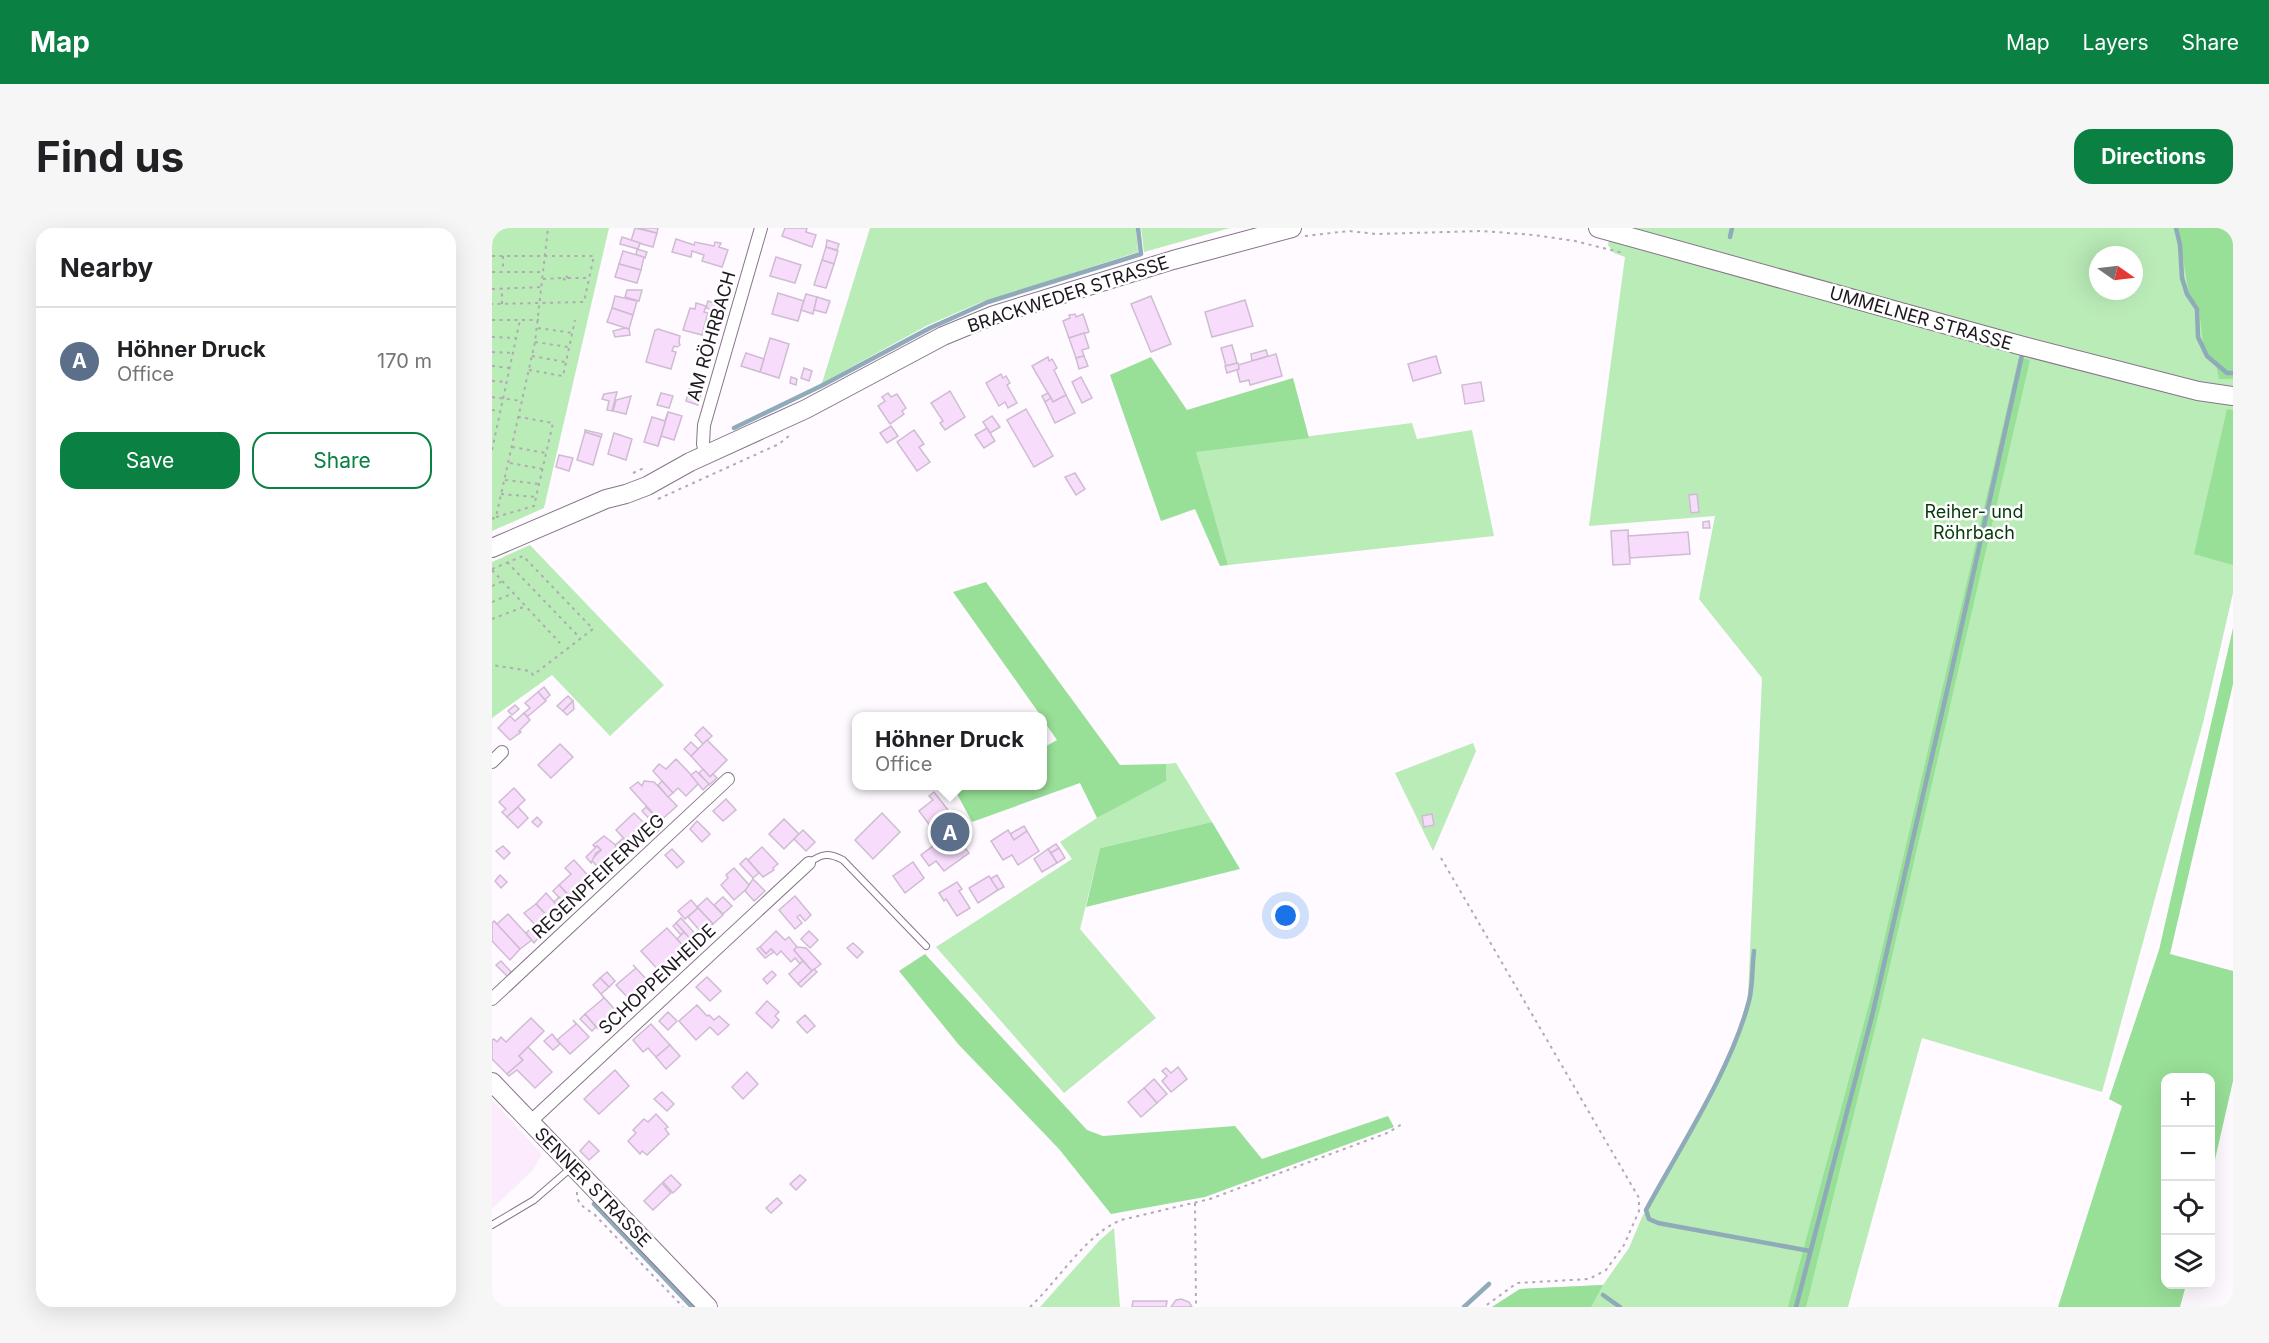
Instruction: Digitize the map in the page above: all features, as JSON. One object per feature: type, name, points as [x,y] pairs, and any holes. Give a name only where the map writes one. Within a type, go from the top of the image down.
[{"type":"main road","name":"UMMELNER STRASSE","points":[[1604,230],[2023,346],[2198,391],[2233,396]]},
{"type":"main road","name":"BRACKWEDER STRASSE","points":[[492,548],[606,499],[624,484],[664,467],[698,459],[806,409],[943,336],[994,315],[1173,260],[1298,232]]},
{"type":"main road","name":"SENNER STRASSE","points":[[492,1082],[573,1166],[688,1299],[708,1307]]},
{"type":"street","name":"AM RÖHRBACH","points":[[698,459],[703,444],[704,425],[761,228]]},
{"type":"street","points":[[492,762],[502,753]]},
{"type":"street","name":"REGENPFEIFERWEG","points":[[492,999],[728,779]]},
{"type":"street","name":"SCHOPPENHEIDE","points":[[530,1122],[809,863]]},
{"type":"lane","points":[[809,863],[818,856],[830,854],[843,860],[926,946]]},
{"type":"lane","points":[[492,1224],[534,1200],[573,1166]]},
{"type":"path","points":[[496,517],[538,328],[548,228]]},
{"type":"path","points":[[1298,232],[1349,231],[1376,234],[1482,231],[1575,241],[1629,254]]},
{"type":"path","points":[[492,256],[594,256],[584,302],[492,304]]},
{"type":"path","points":[[503,256],[503,272]]},
{"type":"path","points":[[492,272],[544,272]]},
{"type":"path","points":[[543,279],[566,276],[589,279]]},
{"type":"path","points":[[492,289],[543,287]]},
{"type":"path","points":[[502,288],[502,304]]},
{"type":"path","points":[[492,320],[539,320]]},
{"type":"path","points":[[492,450],[520,320]]},
{"type":"path","points":[[529,370],[563,376],[575,320]]},
{"type":"path","points":[[538,328],[573,333]]},
{"type":"path","points":[[492,338],[516,338]]},
{"type":"path","points":[[535,342],[570,347]]},
{"type":"path","points":[[492,352],[513,353]]},
{"type":"path","points":[[532,356],[566,362]]},
{"type":"path","points":[[492,366],[510,368]]},
{"type":"path","points":[[492,381],[507,382]]},
{"type":"path","points":[[492,397],[522,401]]},
{"type":"path","points":[[492,410],[500,411]]},
{"type":"path","points":[[492,519],[534,506],[554,423],[519,417]]},
{"type":"path","points":[[492,425],[497,425]]},
{"type":"path","points":[[652,497],[660,499],[779,444],[794,432]]},
{"type":"path","points":[[512,447],[546,453]]},
{"type":"path","points":[[509,462],[543,469]]},
{"type":"path","points":[[505,480],[539,484]]},
{"type":"path","points":[[501,494],[536,497]]},
{"type":"path","points":[[492,665],[530,671],[533,675],[593,629],[523,556],[492,570],[560,643]]},
{"type":"path","points":[[507,562],[580,639]]},
{"type":"path","points":[[492,586],[502,581]]},
{"type":"path","points":[[492,602],[514,593]]},
{"type":"path","points":[[492,619],[526,606]]},
{"type":"path","points":[[1441,858],[1639,1198],[1639,1211],[1624,1245],[1606,1270],[1589,1279],[1517,1283],[1484,1307]]},
{"type":"path","points":[[1030,1307],[1096,1235],[1120,1220],[1195,1203],[1387,1133],[1404,1123]]},
{"type":"path","points":[[579,1187],[576,1195],[583,1207],[594,1214],[688,1299]]},
{"type":"path","points":[[1195,1203],[1196,1307]]},
{"type":"shaded area","points":[[492,1100],[542,1154],[533,1170],[492,1209]]},
{"type":"green space","points":[[492,228],[609,228],[544,508],[492,531]]},
{"type":"green space","points":[[870,228],[1136,228],[1138,252],[979,303],[928,325],[822,383]]},
{"type":"green space","points":[[1141,228],[1230,228],[1144,252]]},
{"type":"green space","name":"Reiher- und Röhrbach","points":[[1611,228],[2233,228],[2233,593],[2203,723],[2102,1092],[1922,1038],[1848,1307],[1492,1307],[1520,1289],[1603,1285],[1629,1248],[1642,1217],[1710,1097],[1738,1032],[1748,996],[1762,678],[1699,599],[1715,516],[1589,526],[1625,257],[1614,253],[1608,245]]},
{"type":"green space","points":[[2178,228],[2233,228],[2233,379],[2219,379],[2215,360],[2209,355],[2203,343],[2199,308],[2189,294]]},
{"type":"green space","points":[[1151,357],[1187,410],[1293,378],[1309,438],[1196,452],[1228,565],[1220,566],[1195,509],[1161,521],[1110,375]]},
{"type":"green space","points":[[2019,357],[2030,360],[1881,1004],[1806,1307],[1788,1307],[1871,997]]},
{"type":"green space","points":[[2227,409],[2233,410],[2233,565],[2194,554]]},
{"type":"green space","points":[[1412,423],[1417,439],[1472,430],[1494,536],[1228,565],[1195,451]]},
{"type":"green space","points":[[530,545],[664,685],[610,736],[552,675],[492,718],[492,562]]},
{"type":"green space","points":[[986,582],[1120,765],[1166,764],[1166,781],[1097,818],[1080,783],[972,822],[956,792],[960,790],[1047,790],[1047,746],[1057,740],[1047,726],[1047,712],[1038,712],[953,592]]},
{"type":"green space","points":[[2233,628],[2233,684],[2170,954],[2233,971],[2233,1081],[2215,1160],[2215,1073],[2161,1073],[2161,1289],[2185,1289],[2180,1307],[2058,1307],[2122,1106],[2109,1099],[2159,950]]},
{"type":"green space","points":[[1473,743],[1476,751],[1433,851],[1395,773]]},
{"type":"green space","points":[[1176,763],[1212,822],[1100,848],[1080,929],[1156,1018],[1064,1093],[936,947],[1072,859],[1060,842],[1097,818],[1165,781],[1166,764]]},
{"type":"green space","points":[[1212,822],[1240,869],[1086,907],[1100,848]]},
{"type":"green space","points":[[925,954],[1087,1130],[1103,1136],[1235,1126],[1262,1159],[1388,1116],[1394,1127],[1205,1197],[1111,1214],[1059,1149],[959,1045],[899,971]]},
{"type":"green space","points":[[1114,1228],[1120,1307],[1040,1307],[1100,1240]]},
{"type":"green space","points":[[1603,1285],[1591,1307],[1492,1307],[1520,1289]]},
{"type":"building","points":[[635,228],[657,233],[653,247],[631,241]]},
{"type":"building","points":[[638,228],[658,228],[657,233]]},
{"type":"building","points":[[785,228],[807,228],[806,232],[816,235],[812,247],[782,236]]},
{"type":"building","points":[[622,237],[640,243],[638,249],[620,244]]},
{"type":"building","points":[[676,239],[694,245],[695,242],[714,246],[715,242],[721,243],[719,247],[728,250],[722,267],[702,261],[704,255],[692,251],[691,257],[672,252]]},
{"type":"building","points":[[827,240],[839,244],[837,250],[826,247]]},
{"type":"building","points":[[826,247],[838,251],[834,264],[822,260]]},
{"type":"building","points":[[637,249],[647,252],[645,258],[636,255]]},
{"type":"building","points":[[623,251],[644,257],[641,270],[619,264]]},
{"type":"building","points":[[776,257],[801,265],[795,283],[770,276]]},
{"type":"building","points":[[822,260],[834,264],[826,288],[814,285]]},
{"type":"building","points":[[619,264],[641,270],[637,283],[615,277]]},
{"type":"building","points":[[627,290],[642,290],[639,301],[625,297]]},
{"type":"building","points":[[778,293],[804,301],[798,321],[772,314]]},
{"type":"building","points":[[806,294],[817,297],[813,314],[801,310]]},
{"type":"building","points":[[615,296],[637,301],[633,315],[612,308]]},
{"type":"building","points":[[1151,296],[1171,344],[1151,352],[1131,304]]},
{"type":"building","points":[[817,297],[830,301],[826,313],[814,310]]},
{"type":"building","points":[[1245,300],[1253,326],[1212,337],[1205,312]]},
{"type":"building","points":[[708,301],[720,305],[718,311],[706,308]]},
{"type":"building","points":[[696,303],[706,306],[704,312],[708,313],[702,335],[683,330],[690,308],[695,309]]},
{"type":"building","points":[[612,308],[633,315],[629,329],[607,322]]},
{"type":"building","points":[[1075,314],[1076,317],[1083,314],[1089,332],[1069,338],[1063,321],[1070,318],[1069,315]]},
{"type":"building","points":[[629,329],[630,335],[615,337],[613,331]]},
{"type":"building","points":[[655,330],[680,336],[680,345],[674,346],[672,351],[676,352],[671,369],[646,362]]},
{"type":"building","points":[[1084,333],[1089,348],[1082,350],[1084,356],[1076,358],[1069,338]]},
{"type":"building","points":[[770,338],[789,344],[779,378],[760,372]]},
{"type":"building","points":[[1232,345],[1237,363],[1226,366],[1221,348]]},
{"type":"building","points":[[1266,350],[1268,356],[1252,361],[1251,354]]},
{"type":"building","points":[[746,353],[764,359],[760,372],[741,366]]},
{"type":"building","points":[[1276,354],[1282,376],[1250,385],[1249,380],[1240,382],[1238,365]]},
{"type":"building","points":[[1084,356],[1088,366],[1079,369],[1076,358]]},
{"type":"building","points":[[1436,356],[1441,373],[1413,381],[1408,364]]},
{"type":"building","points":[[1048,357],[1049,361],[1052,359],[1057,368],[1054,370],[1066,395],[1053,402],[1032,366]]},
{"type":"building","points":[[1238,363],[1239,369],[1227,373],[1225,366]]},
{"type":"building","points":[[804,368],[812,371],[809,381],[801,378]]},
{"type":"building","points":[[1001,374],[1003,378],[1006,376],[1010,383],[1007,385],[1017,403],[1008,408],[1005,402],[999,406],[986,383]]},
{"type":"building","points":[[791,377],[797,379],[796,385],[790,383]]},
{"type":"building","points":[[1081,377],[1092,398],[1082,403],[1072,382]]},
{"type":"building","points":[[1481,382],[1484,401],[1465,404],[1462,385]]},
{"type":"building","points":[[689,389],[701,393],[698,405],[686,401]]},
{"type":"building","points":[[950,391],[965,417],[945,430],[940,423],[943,421],[931,403]]},
{"type":"building","points":[[617,392],[612,411],[607,410],[609,401],[602,399],[604,394]]},
{"type":"building","points":[[661,393],[673,396],[669,408],[657,405]]},
{"type":"building","points":[[888,393],[891,397],[897,394],[906,408],[902,411],[904,414],[890,424],[878,406],[885,401],[882,397]]},
{"type":"building","points":[[1048,393],[1051,398],[1045,402],[1042,396]]},
{"type":"building","points":[[1066,395],[1075,413],[1055,423],[1045,402],[1051,398],[1053,402]]},
{"type":"building","points":[[631,396],[626,414],[613,411],[616,400]]},
{"type":"building","points":[[1026,409],[1053,456],[1034,467],[1007,420]]},
{"type":"building","points":[[668,412],[682,416],[674,440],[661,436],[658,446]]},
{"type":"building","points":[[668,412],[658,446],[644,442],[652,417],[665,421]]},
{"type":"building","points":[[992,416],[1000,427],[990,433],[983,422]]},
{"type":"building","points":[[891,426],[898,436],[887,443],[880,433]]},
{"type":"building","points":[[987,428],[995,441],[984,448],[975,435]]},
{"type":"building","points":[[585,430],[602,434],[601,437],[585,432]]},
{"type":"building","points":[[914,430],[924,444],[919,447],[930,462],[917,471],[897,442]]},
{"type":"building","points":[[585,432],[601,437],[593,465],[577,460]]},
{"type":"building","points":[[614,433],[632,439],[626,460],[608,454]]},
{"type":"building","points":[[559,455],[573,458],[569,471],[556,467]]},
{"type":"building","points":[[1075,473],[1085,489],[1076,495],[1065,477]]},
{"type":"building","points":[[1697,494],[1699,512],[1691,513],[1689,495]]},
{"type":"building","points":[[1709,521],[1710,528],[1703,528],[1703,522]]},
{"type":"building","points":[[1628,530],[1630,564],[1613,565],[1611,531]]},
{"type":"building","points":[[1688,532],[1690,554],[1630,558],[1628,536]]},
{"type":"building","points":[[544,687],[550,695],[545,700],[538,692]]},
{"type":"building","points":[[538,692],[546,701],[527,717],[524,713],[530,708],[525,703]]},
{"type":"building","points":[[568,696],[573,701],[563,711],[557,706]]},
{"type":"building","points":[[573,701],[574,709],[567,715],[563,711]]},
{"type":"building","points":[[515,705],[519,709],[512,715],[508,711]]},
{"type":"building","points":[[524,713],[530,720],[519,731],[521,732],[510,740],[498,728],[510,716],[515,721]]},
{"type":"building","points":[[703,727],[712,736],[703,744],[695,735]]},
{"type":"building","points":[[707,740],[727,760],[710,777],[691,756]]},
{"type":"building","points":[[691,742],[698,749],[691,756],[684,749]]},
{"type":"building","points":[[560,744],[573,757],[551,778],[538,765]]},
{"type":"building","points":[[676,759],[699,783],[686,796],[678,788],[673,793],[653,771],[659,764],[666,769]]},
{"type":"building","points":[[703,769],[710,777],[713,774],[717,778],[709,785],[699,773]]},
{"type":"building","points":[[696,771],[709,784],[703,790],[691,775]]},
{"type":"building","points":[[644,781],[654,782],[677,806],[660,821],[630,788],[638,782],[642,786]]},
{"type":"building","points":[[662,781],[673,793],[668,797],[658,785]]},
{"type":"building","points":[[514,788],[525,800],[507,817],[502,812],[506,809],[499,802]]},
{"type":"building","points":[[934,792],[969,837],[961,843],[969,853],[944,871],[936,861],[929,866],[921,855],[941,840],[919,811],[933,800],[929,796]]},
{"type":"building","points":[[726,799],[736,810],[723,821],[713,811]]},
{"type":"building","points":[[518,807],[528,818],[518,828],[507,817]]},
{"type":"building","points":[[646,807],[662,823],[657,827],[642,811]]},
{"type":"building","points":[[634,813],[645,824],[650,820],[652,822],[647,827],[650,830],[632,847],[616,830]]},
{"type":"building","points":[[882,813],[900,832],[873,859],[855,840]]},
{"type":"building","points":[[1432,814],[1434,825],[1424,827],[1422,816]]},
{"type":"building","points":[[537,817],[542,822],[538,827],[532,822]]},
{"type":"building","points":[[784,819],[799,834],[784,849],[769,834]]},
{"type":"building","points":[[697,821],[710,834],[702,842],[690,829]]},
{"type":"building","points":[[652,822],[659,830],[655,834],[647,827]]},
{"type":"building","points":[[1024,826],[1027,831],[1014,840],[1010,834]]},
{"type":"building","points":[[803,830],[815,842],[806,851],[794,839]]},
{"type":"building","points":[[1008,830],[1014,840],[1027,831],[1039,851],[1018,865],[1012,855],[1003,860],[991,841]]},
{"type":"building","points":[[604,836],[617,846],[615,848],[618,851],[615,854],[619,858],[604,873],[591,860],[601,850],[593,845]]},
{"type":"building","points":[[623,838],[634,849],[629,853],[619,842]]},
{"type":"building","points":[[619,842],[629,853],[621,861],[615,854],[618,851],[615,845]]},
{"type":"building","points":[[1056,844],[1059,848],[1051,853],[1048,849]]},
{"type":"building","points":[[503,846],[510,853],[504,859],[496,851]]},
{"type":"building","points":[[597,846],[601,850],[596,853],[591,863],[586,857]]},
{"type":"building","points":[[762,847],[778,864],[773,868],[774,870],[763,877],[748,860]]},
{"type":"building","points":[[1059,848],[1065,858],[1057,863],[1051,853]]},
{"type":"building","points":[[672,849],[684,862],[677,868],[665,855]]},
{"type":"building","points":[[1048,849],[1057,863],[1042,872],[1034,859]]},
{"type":"building","points":[[746,858],[759,873],[753,878],[740,864]]},
{"type":"building","points":[[574,860],[592,880],[572,899],[559,885],[571,874],[565,868]]},
{"type":"building","points":[[913,862],[924,878],[905,893],[893,876]]},
{"type":"building","points":[[734,868],[750,886],[734,900],[721,885],[728,878],[726,875]]},
{"type":"building","points":[[500,875],[507,882],[501,888],[495,881]]},
{"type":"building","points":[[997,875],[1004,887],[998,890],[990,879]]},
{"type":"building","points":[[989,876],[998,890],[978,903],[969,888]]},
{"type":"building","points":[[753,879],[765,891],[754,901],[745,891]]},
{"type":"building","points":[[957,882],[962,889],[959,891],[970,908],[957,916],[946,899],[944,901],[939,893]]},
{"type":"building","points":[[559,885],[573,900],[567,906],[553,891]]},
{"type":"building","points":[[546,893],[562,911],[551,920],[536,904]]},
{"type":"building","points":[[795,896],[811,915],[805,921],[800,915],[797,917],[802,923],[795,929],[779,910]]},
{"type":"building","points":[[559,897],[567,906],[562,911],[554,902]]},
{"type":"building","points":[[723,897],[732,906],[723,914],[714,905]]},
{"type":"building","points":[[707,898],[723,915],[713,924],[697,907]]},
{"type":"building","points":[[691,900],[698,908],[685,919],[678,911]]},
{"type":"building","points":[[536,904],[551,920],[541,931],[524,913]]},
{"type":"building","points":[[698,908],[713,924],[702,933],[687,916]]},
{"type":"building","points":[[508,914],[532,940],[520,949],[494,921],[497,924]]},
{"type":"building","points":[[681,918],[698,937],[693,942],[676,923]]},
{"type":"building","points":[[494,921],[520,949],[510,960],[492,941]]},
{"type":"building","points":[[676,923],[684,932],[681,935],[673,926]]},
{"type":"building","points":[[667,928],[686,949],[660,972],[641,951]]},
{"type":"building","points":[[530,929],[538,938],[534,943],[526,933]]},
{"type":"building","points":[[776,931],[785,940],[789,937],[797,947],[794,950],[803,961],[800,964],[795,958],[791,962],[781,951],[777,955],[771,949],[766,954],[760,947]]},
{"type":"building","points":[[809,931],[818,940],[810,948],[801,939]]},
{"type":"building","points":[[684,932],[693,942],[686,949],[677,939]]},
{"type":"building","points":[[853,943],[863,952],[857,958],[847,948]]},
{"type":"building","points":[[760,947],[766,954],[771,949],[774,952],[765,958],[757,949]]},
{"type":"building","points":[[797,947],[806,948],[821,964],[812,971],[794,950]]},
{"type":"building","points":[[501,961],[513,974],[509,978],[496,965]]},
{"type":"building","points":[[803,961],[812,971],[798,984],[789,974]]},
{"type":"building","points":[[636,968],[649,982],[630,1000],[616,985]]},
{"type":"building","points":[[814,969],[817,972],[801,987],[798,984]]},
{"type":"building","points":[[772,971],[776,975],[767,984],[763,979]]},
{"type":"building","points":[[607,972],[615,981],[609,987],[600,978]]},
{"type":"building","points":[[707,977],[721,991],[710,1001],[696,987]]},
{"type":"building","points":[[600,978],[609,987],[601,994],[593,985]]},
{"type":"building","points":[[601,994],[617,1012],[598,1029],[585,1014],[604,998]]},
{"type":"building","points":[[767,1001],[779,1012],[775,1016],[779,1020],[772,1028],[756,1013]]},
{"type":"building","points":[[697,1005],[707,1016],[709,1015],[714,1020],[719,1016],[729,1025],[718,1035],[710,1027],[696,1040],[679,1021]]},
{"type":"building","points":[[668,1012],[677,1021],[668,1030],[659,1021]]},
{"type":"building","points":[[585,1014],[596,1027],[592,1031],[580,1019]]},
{"type":"building","points":[[805,1015],[815,1026],[807,1033],[797,1022]]},
{"type":"building","points":[[531,1018],[544,1031],[519,1056],[523,1060],[507,1074],[492,1059],[492,1040],[497,1042],[501,1037],[506,1042]]},
{"type":"building","points":[[573,1020],[589,1037],[570,1054],[557,1040],[576,1024]]},
{"type":"building","points":[[651,1024],[670,1045],[656,1057],[648,1048],[643,1052],[633,1040]]},
{"type":"building","points":[[552,1034],[560,1044],[553,1050],[544,1041]]},
{"type":"building","points":[[670,1045],[680,1056],[666,1069],[656,1057]]},
{"type":"building","points":[[528,1047],[552,1072],[535,1088],[517,1070],[509,1076],[507,1074],[523,1060],[519,1056]]},
{"type":"building","points":[[1178,1067],[1187,1079],[1171,1092],[1162,1081],[1167,1076],[1162,1071],[1166,1068],[1171,1073]]},
{"type":"building","points":[[615,1070],[629,1086],[599,1114],[584,1099]]},
{"type":"building","points":[[747,1072],[758,1084],[743,1099],[732,1087]]},
{"type":"building","points":[[1154,1079],[1167,1094],[1157,1103],[1144,1088]]},
{"type":"building","points":[[1144,1088],[1157,1103],[1141,1117],[1128,1102]]},
{"type":"building","points":[[662,1092],[674,1104],[667,1111],[654,1099]]},
{"type":"building","points":[[656,1114],[668,1127],[665,1129],[669,1134],[647,1155],[642,1151],[640,1154],[628,1141],[636,1133],[633,1130],[644,1119],[648,1122]]},
{"type":"building","points":[[589,1141],[599,1151],[589,1160],[580,1151]]},
{"type":"building","points":[[671,1175],[681,1185],[673,1193],[663,1182]]},
{"type":"building","points":[[800,1175],[806,1180],[796,1190],[790,1184]]},
{"type":"building","points":[[662,1183],[671,1193],[653,1210],[644,1201]]},
{"type":"building","points":[[777,1198],[782,1203],[771,1213],[766,1208]]},
{"type":"building","points":[[1176,1300],[1189,1302],[1192,1307],[1171,1307]]},
{"type":"building","points":[[1133,1301],[1167,1301],[1166,1307],[1132,1307]]},
{"type":"waterway","points":[[734,428],[821,386],[930,328],[988,302],[1141,254],[1138,228]]},
{"type":"waterway","points":[[1730,237],[1732,228]]},
{"type":"waterway","points":[[2176,228],[2180,245],[2182,278],[2187,294],[2197,309],[2198,337],[2207,356],[2227,373],[2233,373]]},
{"type":"waterway","points":[[1796,1307],[1872,1016],[2022,355]]},
{"type":"waterway","points":[[1754,951],[1749,1001],[1730,1054],[1704,1108],[1646,1210],[1649,1219],[1658,1223],[1810,1251]]},
{"type":"waterway","points":[[594,1204],[692,1307]]},
{"type":"waterway","points":[[1464,1307],[1489,1284]]},
{"type":"waterway","points":[[1603,1295],[1620,1307]]},
{"type":"place","name":"Höhner Druck","points":[[950,832]]}]
